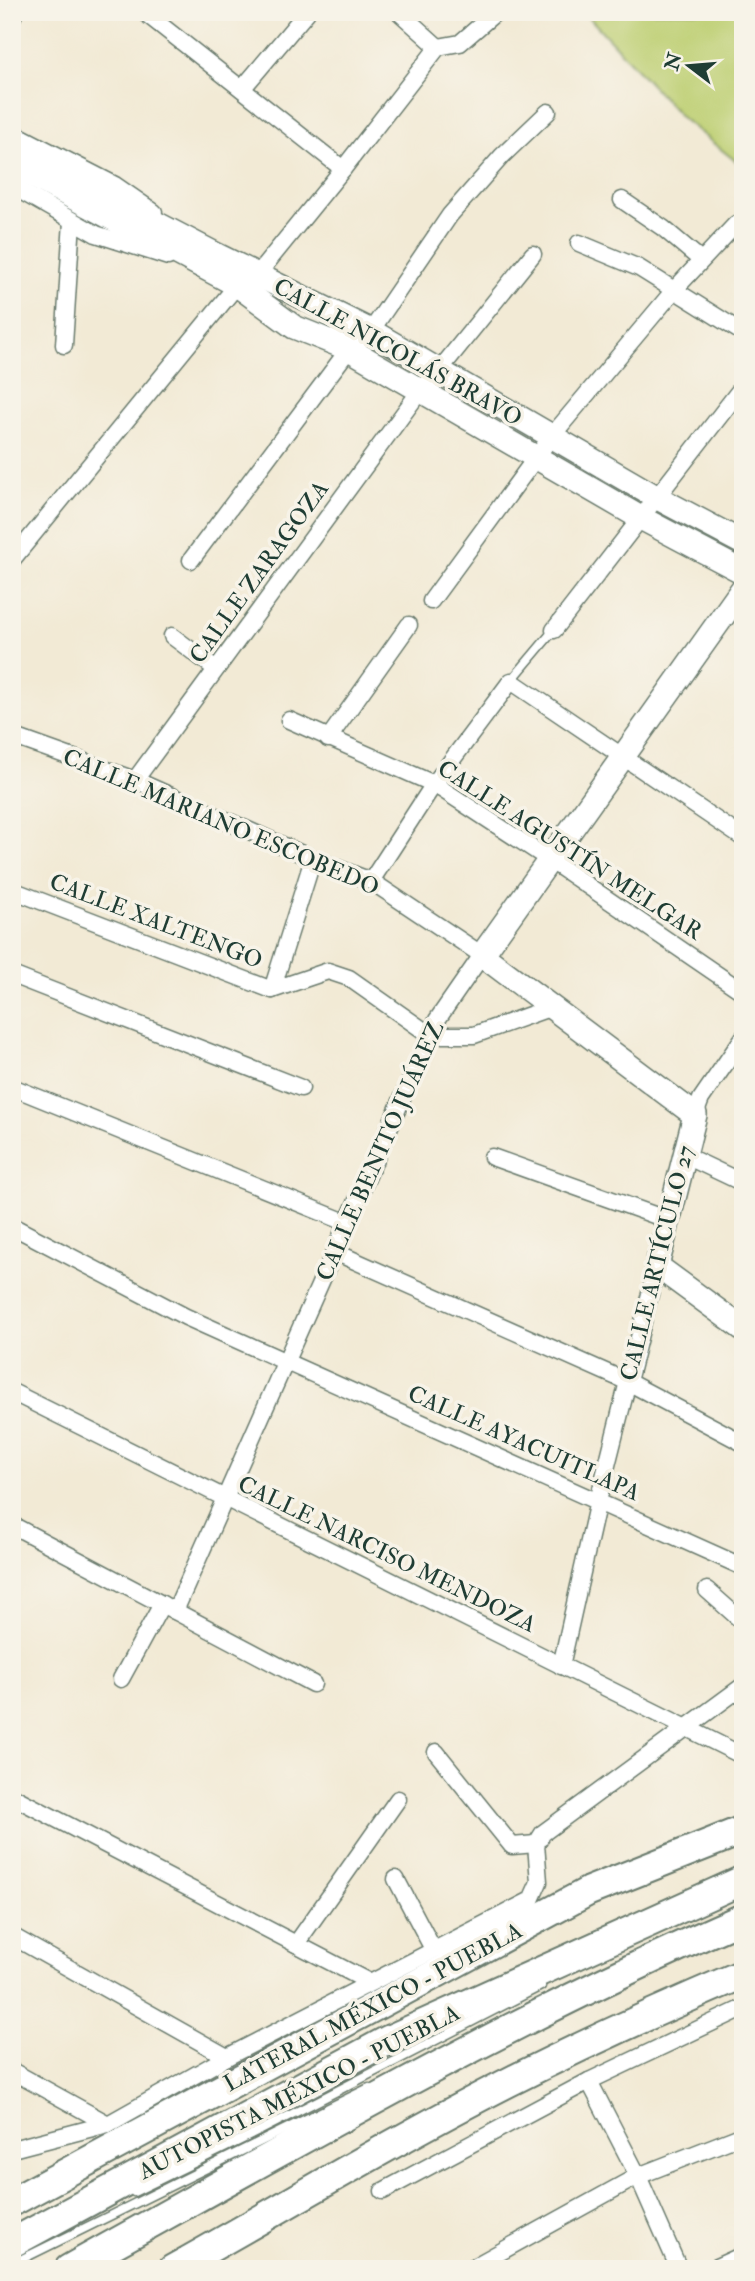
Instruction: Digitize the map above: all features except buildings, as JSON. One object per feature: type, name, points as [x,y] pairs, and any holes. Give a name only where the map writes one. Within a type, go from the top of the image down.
[{"type":"highway","name":"LATERAL MÉXICO - PUEBLA","points":[[12,2202],[589,1891],[743,1830]]},
{"type":"highway","name":"AUTOPISTA MÉXICO - PUEBLA","points":[[25,2241],[388,2040],[743,1880]]},
{"type":"highway","name":"AUTOPISTA MÉXICO - PUEBLA","points":[[69,2269],[531,2016],[660,1954],[743,1918]]},
{"type":"highway","points":[[173,2269],[405,2137],[507,2083],[609,2033],[743,1974]]},
{"type":"main road","name":"CALLE NICOLÁS BRAVO","points":[[12,148],[247,280],[371,331],[656,497],[743,543]]},
{"type":"main road","name":"CALLE NICOLÁS BRAVO","points":[[12,165],[215,263]]},
{"type":"main road","name":"CALLE NICOLÁS BRAVO","points":[[247,280],[294,327],[349,349],[639,517],[743,572]]},
{"type":"main road","name":"CALLE BENITO JUÁREZ","points":[[482,955],[743,589]]},
{"type":"main road","name":"CALLE MARIANO ESCOBEDO","points":[[482,955],[695,1115]]},
{"type":"main road","name":"CALLE ARTÍCULO 27","points":[[657,1266],[695,1115]]},
{"type":"main road","points":[[657,1266],[743,1329]]},
{"type":"street","points":[[12,18],[15,12]]},
{"type":"street","points":[[144,12],[343,169]]},
{"type":"street","points":[[242,89],[307,12]]},
{"type":"street","points":[[400,12],[438,47]]},
{"type":"street","points":[[12,560],[343,169],[438,47],[460,43],[496,12]]},
{"type":"street","points":[[191,560],[349,349],[371,331],[450,215],[502,156],[548,112]]},
{"type":"street","points":[[12,132],[115,185],[215,263]]},
{"type":"street","points":[[12,186],[96,234],[215,263]]},
{"type":"street","points":[[622,200],[701,260]]},
{"type":"street","points":[[64,345],[72,221]]},
{"type":"street","points":[[535,457],[675,289],[736,224]]},
{"type":"street","points":[[579,243],[639,268],[743,332]]},
{"type":"street","name":"CALLE ZARAGOZA","points":[[135,780],[420,391],[533,254]]},
{"type":"street","points":[[554,630],[743,386]]},
{"type":"street","name":"CALLE NICOLÁS BRAVO","points":[[430,601],[535,457]]},
{"type":"street","points":[[328,739],[409,625]]},
{"type":"street","points":[[172,636],[216,669]]},
{"type":"street","points":[[371,881],[433,784],[511,681],[743,838]]},
{"type":"street","name":"CALLE AGUSTÍN MELGAR","points":[[289,720],[433,784],[743,992]]},
{"type":"street","name":"CALLE MARIANO ESCOBEDO","points":[[12,736],[135,780],[313,859],[371,881],[482,955]]},
{"type":"street","points":[[272,990],[313,859]]},
{"type":"street","name":"CALLE XALTENGO","points":[[12,890],[272,990],[328,971],[349,978],[430,1034]]},
{"type":"street","name":"CALLE BENITO JUÁREZ","points":[[121,1679],[169,1608],[225,1500],[430,1034],[482,955]]},
{"type":"street","points":[[12,975],[301,1088]]},
{"type":"street","points":[[430,1034],[474,1035],[552,1007]]},
{"type":"street","name":"CALLE ARTÍCULO 27","points":[[695,1115],[701,1099],[743,1038]]},
{"type":"street","points":[[12,1087],[348,1223]]},
{"type":"street","points":[[684,1155],[743,1184]]},
{"type":"street","points":[[492,1157],[668,1220]]},
{"type":"street","name":"CALLE AYACUITLAPA","points":[[12,1227],[186,1317],[743,1567]]},
{"type":"street","points":[[335,1252],[628,1382],[743,1443]]},
{"type":"street","name":"CALLE ARTÍCULO 27","points":[[561,1666],[598,1501],[657,1266]]},
{"type":"street","name":"CALLE NARCISO MENDOZA","points":[[12,1392],[743,1756]]},
{"type":"street","points":[[12,1525],[313,1684]]},
{"type":"street","points":[[707,1590],[743,1622]]},
{"type":"street","points":[[12,2149],[108,2124],[227,2057],[531,1900],[538,1882],[536,1844],[543,1833],[743,1686]]},
{"type":"street","points":[[436,1752],[512,1846],[536,1844]]},
{"type":"street","points":[[12,1796],[369,1982]]},
{"type":"street","points":[[296,1944],[398,1799]]},
{"type":"street","points":[[396,1879],[433,1950]]},
{"type":"street","points":[[12,1936],[227,2057]]},
{"type":"street","points":[[383,2191],[589,2081],[743,2008]]},
{"type":"street","points":[[12,2071],[108,2124]]},
{"type":"street","points":[[589,2081],[638,2176],[679,2269]]},
{"type":"street","points":[[475,2266],[638,2176],[743,2135]]},
{"type":"street","points":[[712,2269],[743,2255]]},
{"type":"lane","points":[[511,681],[554,630]]},
{"type":"lane","points":[[610,1950],[743,1889]]},
{"type":"lane","points":[[125,2197],[548,1982]]},
{"type":"lane","points":[[521,2013],[532,2007]]},
{"type":"lane","points":[[12,2264],[372,2086]]},
{"type":"lane","points":[[12,2252],[25,2241]]},
{"type":"green space","points":[[584,12],[743,12],[743,167],[682,118]]}]
